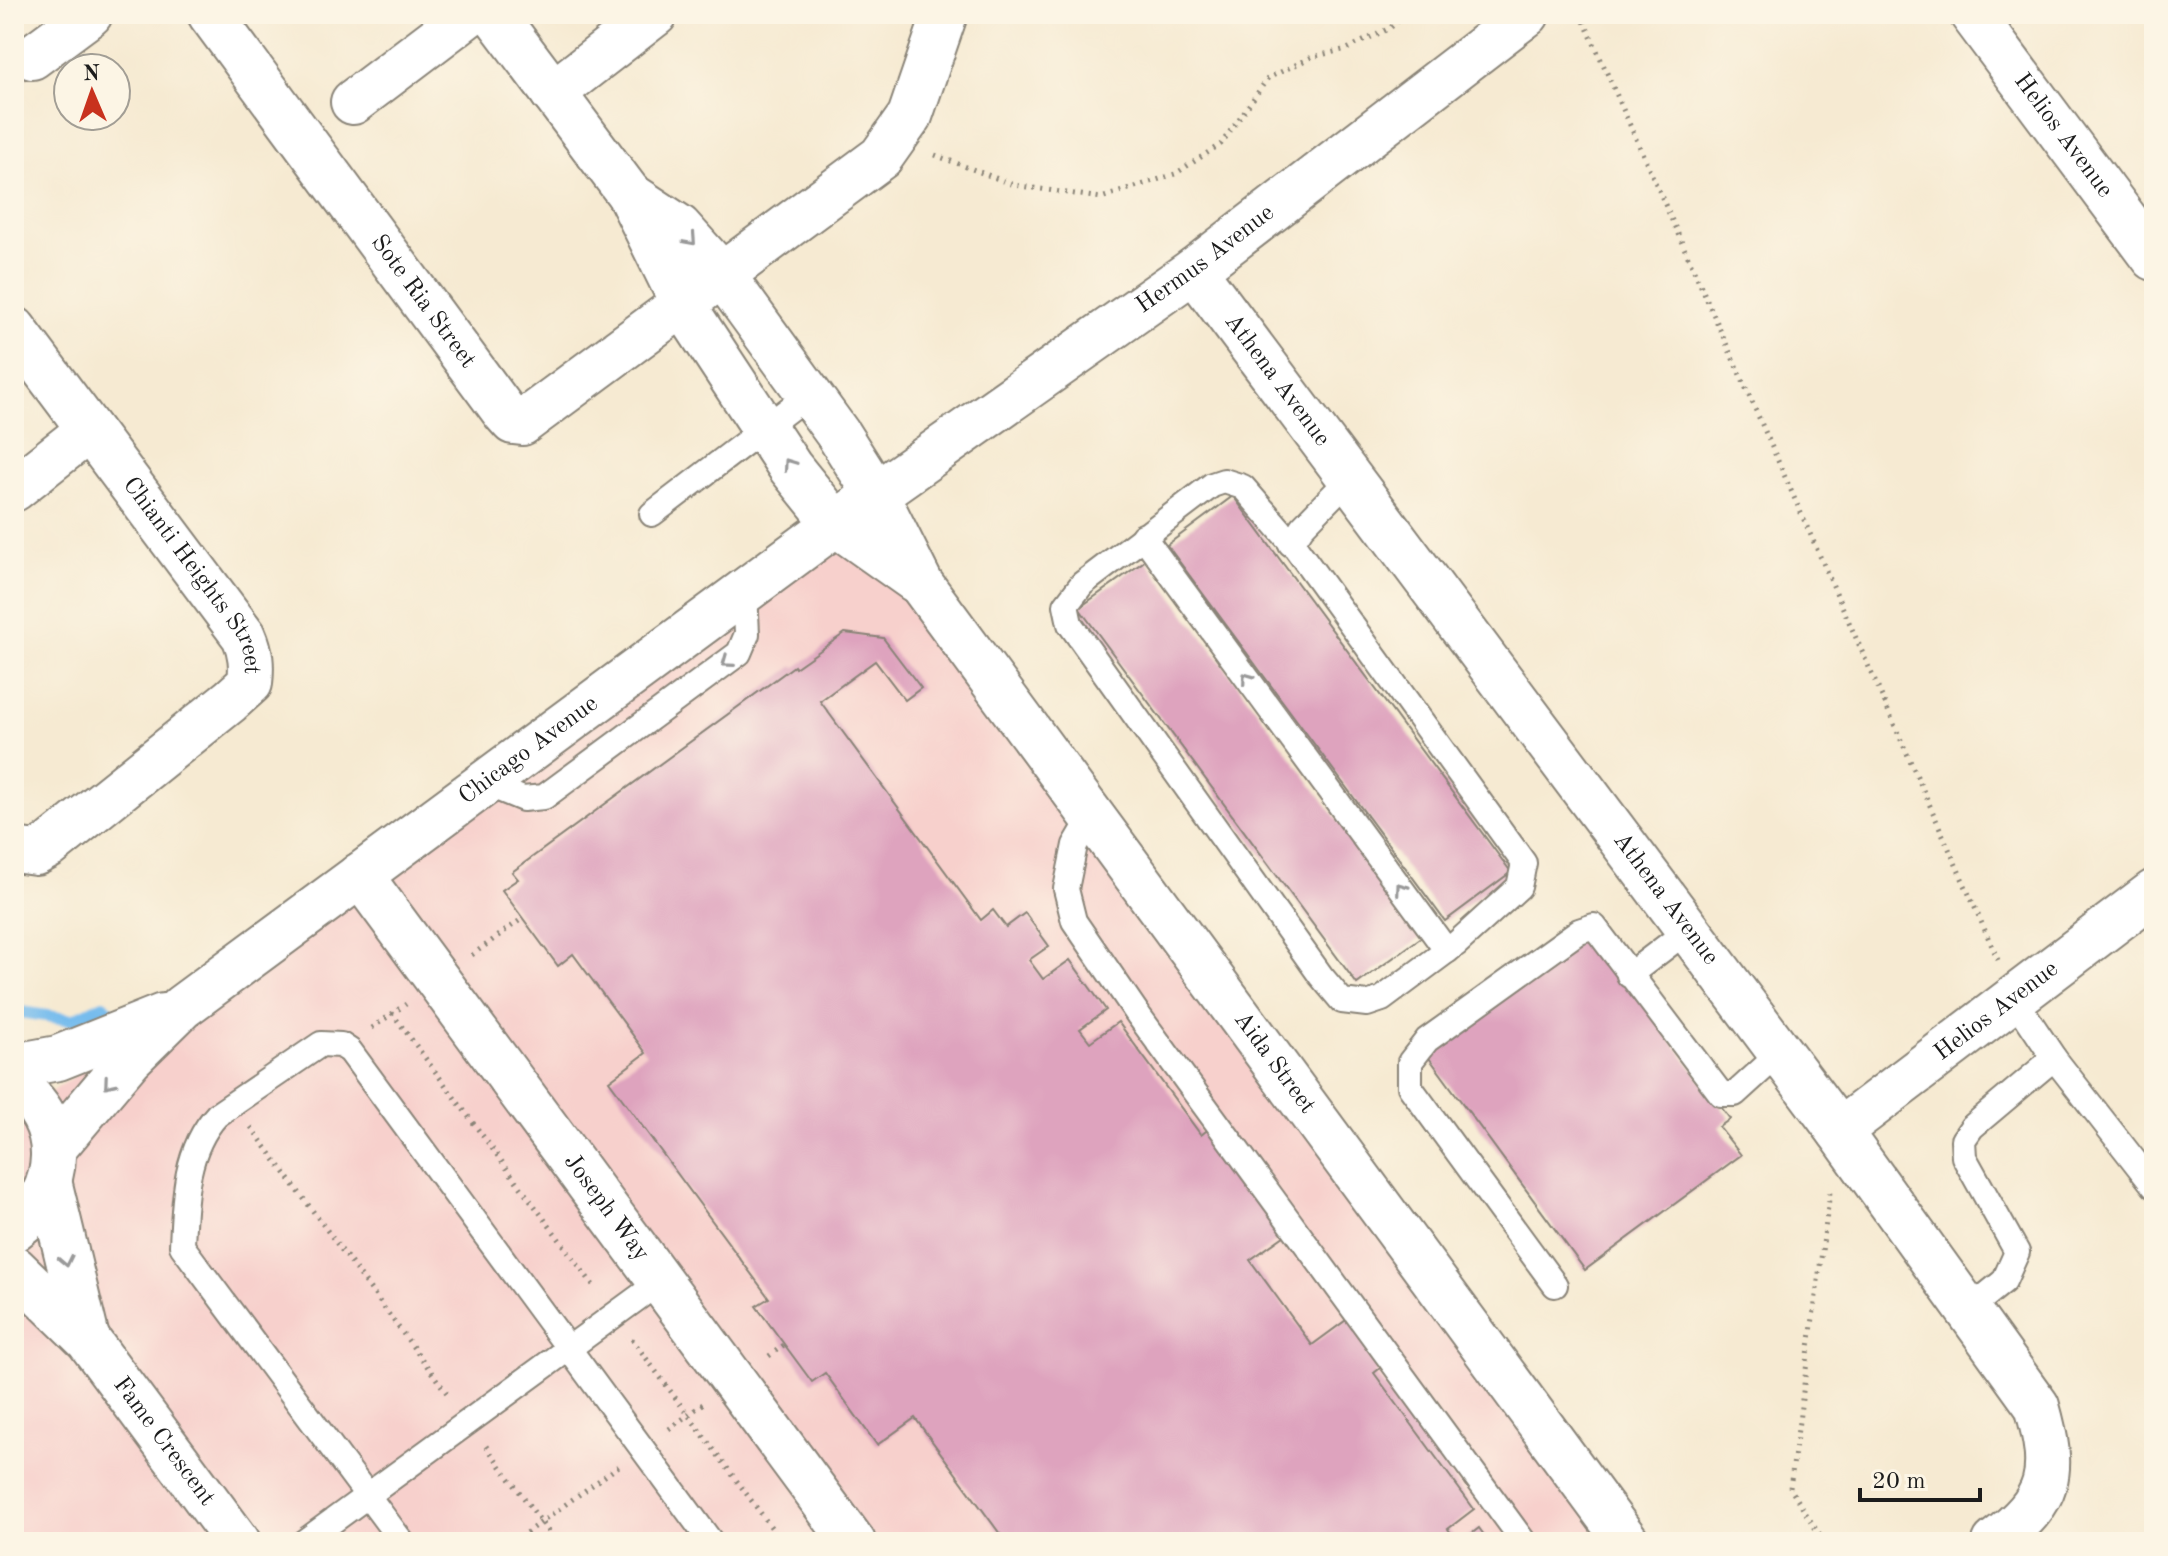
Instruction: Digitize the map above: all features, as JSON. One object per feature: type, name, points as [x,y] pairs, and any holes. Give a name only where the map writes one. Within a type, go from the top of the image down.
[{"type":"street","points":[[32,57],[90,14]]},
{"type":"street","name":"Sote Ria Street","points":[[210,14],[513,422],[530,420],[862,174],[899,136],[914,105],[945,14]]},
{"type":"street","points":[[353,102],[469,14]]},
{"type":"street","points":[[494,14],[629,194],[684,306],[790,467],[836,524]]},
{"type":"street","points":[[553,93],[655,14]]},
{"type":"street","name":"Hermus Avenue","points":[[876,494],[1194,270],[1527,14]]},
{"type":"street","name":"Helios Avenue","points":[[1972,14],[2154,258]]},
{"type":"street","points":[[629,194],[679,227],[724,277],[809,394],[876,494]]},
{"type":"street","name":"Athena Avenue","points":[[1194,270],[1839,1131],[2037,1406],[2048,1456],[2045,1484],[2037,1504],[1995,1542]]},
{"type":"street","name":"Chianti Heights Street","points":[[14,329],[244,636],[250,650],[250,683],[49,846],[36,853],[14,850]]},
{"type":"street","points":[[14,489],[89,430]]},
{"type":"street","name":"Chicago Avenue","points":[[14,1229],[40,1204],[52,1166],[130,1058],[182,1007],[876,494]]},
{"type":"street","name":"Aida Street","points":[[876,494],[921,584],[1615,1539]]},
{"type":"street","name":"Aida Street","points":[[836,524],[921,584]]},
{"type":"street","name":"Joseph Way","points":[[360,875],[853,1542]]},
{"type":"street","name":"Helios Avenue","points":[[1839,1131],[2154,892]]},
{"type":"street","name":"Chicago Avenue","points":[[14,1066],[58,1058],[182,1007]]},
{"type":"street","name":"Fame Crescent","points":[[14,1085],[39,1107],[49,1127],[52,1166],[88,1340]]},
{"type":"street","name":"Fame Crescent","points":[[14,1268],[88,1340],[238,1542]]},
{"type":"lane","points":[[652,514],[809,394]]},
{"type":"lane","points":[[1291,544],[1302,527],[1350,478]]},
{"type":"lane","points":[[1224,481],[1243,487],[1291,544],[1524,863],[1519,887],[1447,951],[1382,999],[1367,1004],[1342,1001],[1321,976],[1070,624],[1066,605],[1072,593],[1143,536],[1212,485],[1224,481]]},
{"type":"lane","points":[[1143,536],[1447,951]]},
{"type":"lane","points":[[1092,816],[1075,845],[1066,889],[1074,921],[1139,1016],[1524,1542]]},
{"type":"lane","points":[[1555,1285],[1410,1087],[1407,1071],[1415,1054],[1427,1040],[1579,931],[1594,926],[1721,1094],[1735,1094],[1780,1053]]},
{"type":"lane","points":[[1629,975],[1688,930]]},
{"type":"lane","points":[[2014,998],[2054,1058],[2154,1186]]},
{"type":"lane","points":[[402,1542],[182,1246],[184,1195],[199,1139],[217,1115],[321,1044],[341,1045],[350,1051],[711,1542]]},
{"type":"lane","points":[[1968,1310],[2004,1281],[2017,1252],[1964,1157],[1963,1140],[1972,1127],[2054,1058]]},
{"type":"lane","points":[[304,1542],[661,1281]]},
{"type":"path","points":[[899,136],[944,160],[1014,185],[1101,198],[1175,174],[1221,144],[1268,78],[1312,57],[1347,49],[1390,28],[1406,14]]},
{"type":"path","points":[[1581,14],[2014,998]]},
{"type":"path","points":[[392,1013],[782,1542]]},
{"type":"path","points":[[233,1104],[556,1542]]},
{"type":"path","points":[[1824,1542],[1790,1488],[1839,1131]]},
{"type":"shaded area","points":[[857,502],[1624,1542],[14,1542],[14,1119],[358,873]]},
{"type":"building","points":[[1233,496],[1511,872],[1445,921],[1167,545]]},
{"type":"building","points":[[1146,560],[1423,936],[1357,984],[1079,608]]},
{"type":"building","points":[[845,633],[883,638],[921,688],[905,700],[875,661],[820,701],[981,920],[993,910],[1006,927],[1025,913],[1049,946],[1029,960],[1043,979],[1070,960],[1106,1010],[1080,1029],[1090,1042],[1118,1022],[1201,1135],[1210,1128],[1288,1233],[1250,1260],[1312,1345],[1349,1318],[1384,1365],[1374,1373],[1474,1509],[1448,1529],[1458,1542],[1006,1542],[915,1418],[877,1445],[825,1373],[812,1382],[756,1306],[769,1298],[609,1081],[646,1053],[573,954],[558,966],[502,890],[518,879],[512,872],[794,666]]},
{"type":"building","points":[[1590,930],[1730,1119],[1719,1127],[1741,1155],[1585,1270],[1424,1051]]},
{"type":"building","points":[[1479,1528],[1489,1542],[1461,1542]]},
{"type":"waterway","points":[[14,1011],[73,1020],[103,1005],[112,1014]]}]
